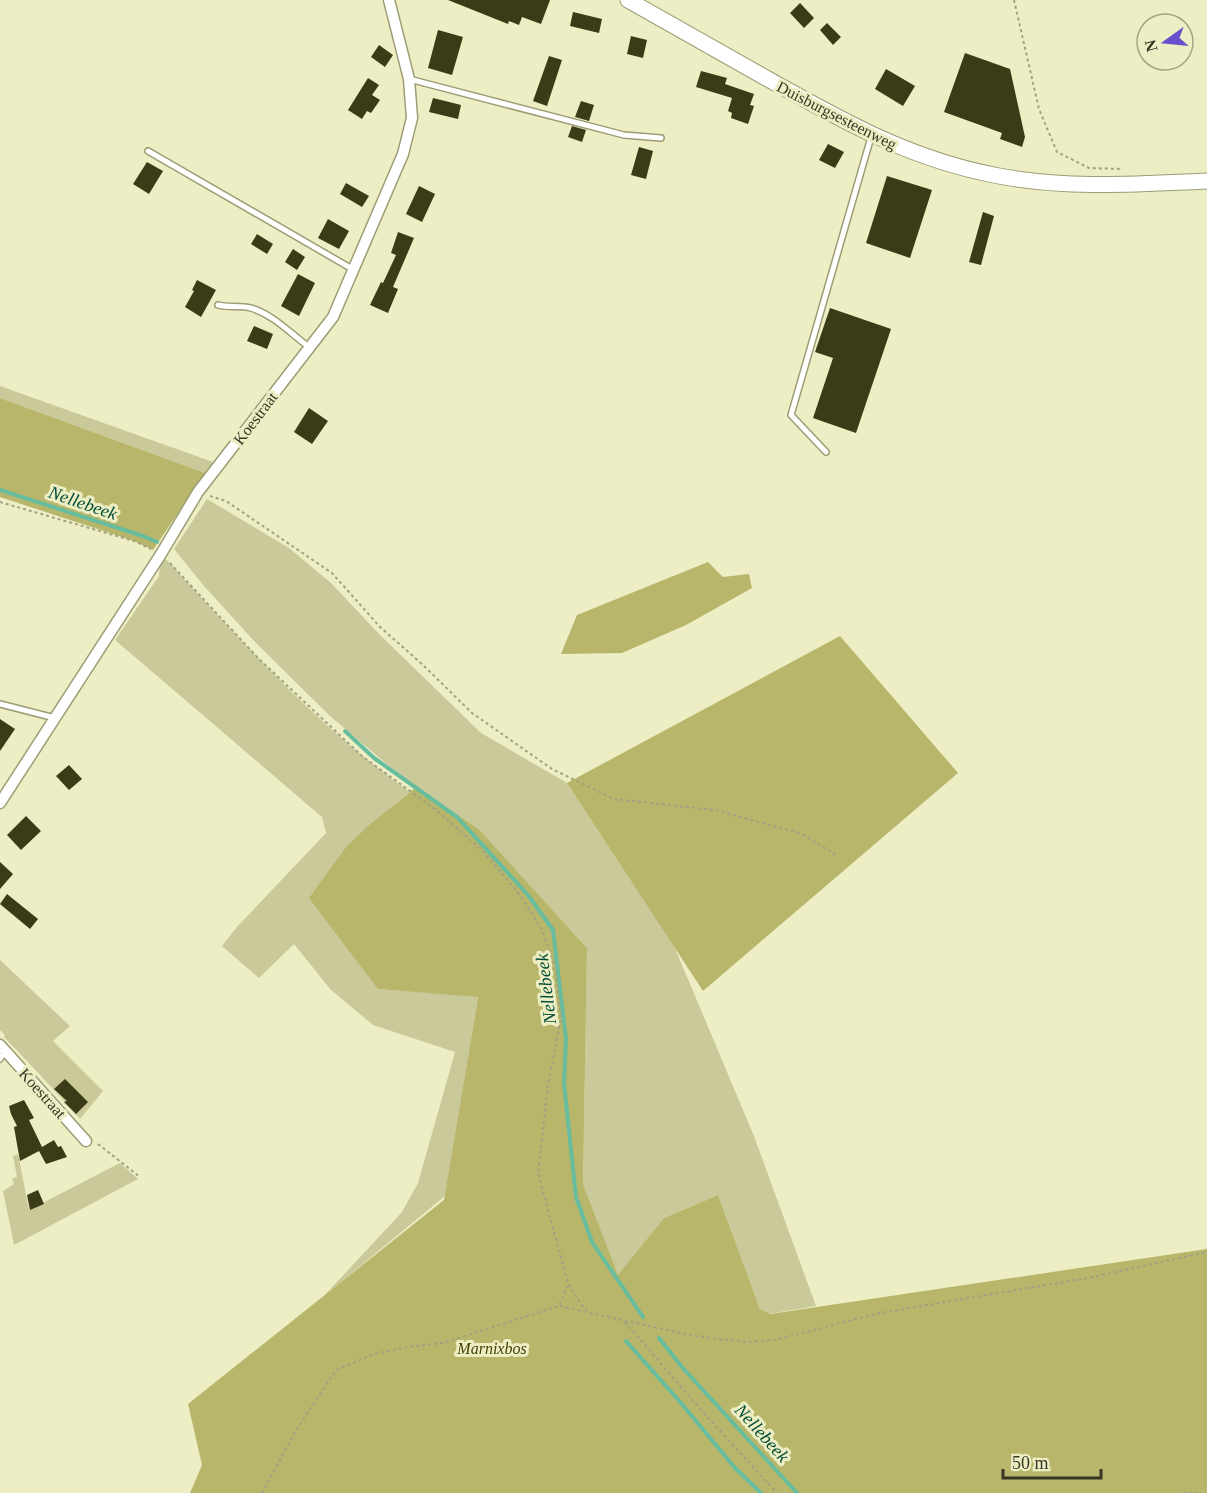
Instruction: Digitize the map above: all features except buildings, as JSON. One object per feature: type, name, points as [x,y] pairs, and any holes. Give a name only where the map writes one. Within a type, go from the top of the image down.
[{"type":"street","name":"Koestraat","points":[[0,803],[161,554],[198,492],[333,317],[403,154],[412,118],[409,79],[389,0]]},
{"type":"street","name":"Duisburgsesteenweg","points":[[628,0],[843,122],[872,136],[939,161],[991,174],[1036,181],[1095,185],[1207,181]]},
{"type":"street","name":"Koestraat","points":[[2,1052],[86,1141]]},
{"type":"lane","points":[[409,79],[624,135],[661,138]]},
{"type":"lane","points":[[826,452],[791,415],[872,136]]},
{"type":"lane","points":[[148,151],[354,270]]},
{"type":"lane","points":[[218,305],[248,307],[259,311],[288,329],[309,347]]},
{"type":"lane","points":[[0,704],[55,718]]},
{"type":"path","points":[[1014,0],[1039,109],[1057,152],[1089,168],[1123,169]]},
{"type":"path","points":[[198,492],[226,501],[332,573],[380,627],[472,713],[552,769],[614,799],[715,810],[802,834],[836,855]]},
{"type":"path","points":[[0,502],[134,541],[161,554],[258,658],[363,757],[435,809],[483,851],[520,895],[542,930],[555,966],[561,1018],[548,1085],[538,1173],[568,1283],[589,1313]]},
{"type":"path","points":[[86,1141],[104,1147],[140,1177]]},
{"type":"path","points":[[262,1493],[298,1427],[336,1370],[375,1354],[408,1347],[443,1344],[559,1306],[625,1322],[721,1340],[745,1342],[775,1340],[880,1313],[1093,1277],[1207,1252]]},
{"type":"path","points":[[559,1306],[568,1283]]},
{"type":"path","points":[[625,1322],[777,1493]]},
{"type":"path","points":[[1183,1493],[1200,1493]]},
{"type":"green space","points":[[0,386],[213,462],[205,473],[0,398]]},
{"type":"green space","points":[[0,398],[205,473],[153,550],[134,541],[0,497]]},
{"type":"green space","points":[[207,499],[289,548],[331,583],[379,634],[481,733],[567,783],[674,946],[754,1136],[816,1306],[768,1314],[760,1309],[718,1195],[664,1218],[618,1276],[583,1184],[587,948],[479,829],[415,788],[330,716],[257,644],[204,586],[174,549]]},
{"type":"green space","points":[[161,554],[249,649],[310,710],[342,739],[410,792],[390,808],[378,989],[478,996],[445,1196],[324,1296],[402,1212],[418,1183],[455,1052],[373,1025],[331,990],[294,944],[259,978],[222,946],[236,928],[326,833],[322,817],[115,640],[159,576]]},
{"type":"green space","points":[[708,562],[723,577],[749,574],[752,588],[686,625],[622,653],[561,654],[577,615]]},
{"type":"green space","points":[[840,636],[958,773],[703,991],[567,783]]},
{"type":"green space","name":"Marnixbos","points":[[415,788],[479,829],[587,948],[583,1184],[618,1275],[664,1218],[718,1195],[760,1309],[770,1314],[1207,1249],[1207,1493],[190,1493],[202,1465],[188,1404],[444,1200],[478,997],[378,989],[309,898],[347,846]]},
{"type":"green space","points":[[0,960],[70,1026],[53,1041],[103,1091],[80,1119],[0,1030]]},
{"type":"green space","points":[[18,1154],[29,1210],[120,1163],[138,1179],[14,1245],[3,1191],[14,1184],[12,1179],[17,1177],[13,1156]]},
{"type":"waterway","name":"Nellebeek","points":[[0,490],[157,542]]},
{"type":"waterway","name":"Nellebeek","points":[[345,731],[374,758],[457,817],[528,895],[553,930],[566,1039],[564,1083],[576,1197],[592,1242],[643,1317]]},
{"type":"waterway","name":"Nellebeek","points":[[659,1338],[682,1367],[797,1493]]},
{"type":"waterway","points":[[626,1341],[735,1468],[761,1493]]}]
